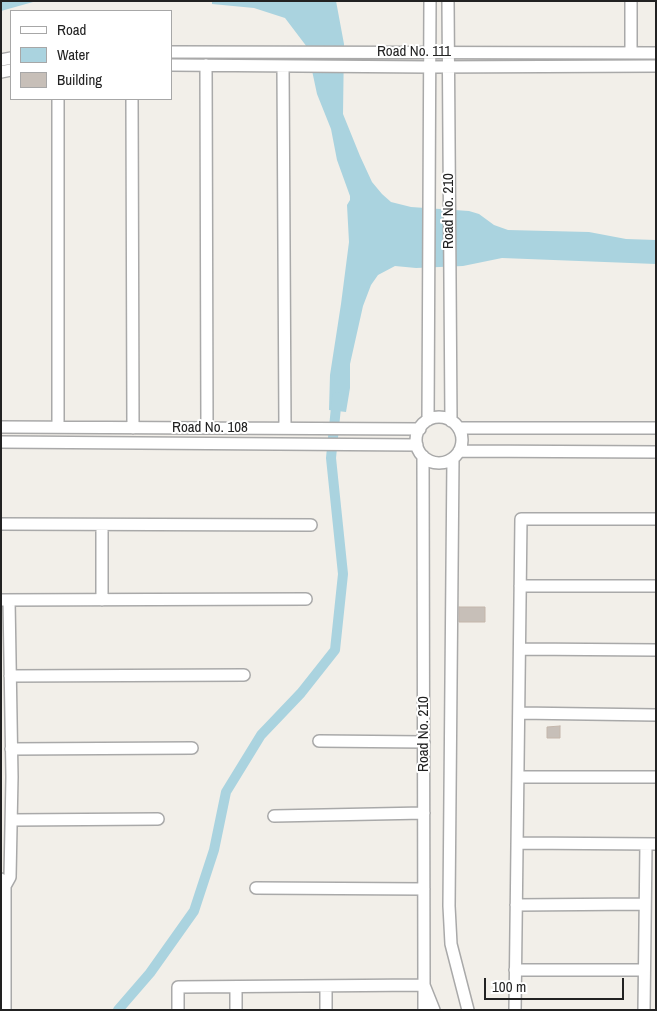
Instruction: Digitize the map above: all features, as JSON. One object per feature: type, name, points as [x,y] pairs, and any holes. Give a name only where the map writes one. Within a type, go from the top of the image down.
[{"type":"street","name":"Road No. 210","points":[[430,1],[430,282],[424,424],[418,434],[417,445],[423,456],[424,985],[434,1010]]},
{"type":"street","name":"Road No. 210","points":[[448,1],[450,283],[455,424],[462,439],[456,455],[449,906],[451,944],[468,1010]]},
{"type":"street","points":[[631,53],[632,1]]},
{"type":"street","name":"Road No. 111","points":[[172,52],[656,53]]},
{"type":"street","name":"Road No. 111","points":[[172,65],[656,66]]},
{"type":"street","points":[[206,65],[207,428]]},
{"type":"street","points":[[283,66],[285,428]]},
{"type":"street","points":[[58,100],[58,427]]},
{"type":"street","points":[[132,100],[133,428]]},
{"type":"street","points":[[424,424],[439,418],[455,424],[656,428]]},
{"type":"street","name":"Road No. 108","points":[[1,427],[369,428],[424,424]]},
{"type":"street","name":"Road No. 108","points":[[1,442],[417,445]]},
{"type":"street","points":[[423,456],[434,462],[447,461],[456,455],[656,452]]},
{"type":"street","points":[[515,1010],[521,519],[656,519]]},
{"type":"street","points":[[1,524],[311,525]]},
{"type":"street","points":[[102,525],[102,600]]},
{"type":"street","points":[[520,586],[656,586]]},
{"type":"street","points":[[5,1010],[3,883],[10,877],[12,820],[10,676],[5,600],[306,599]]},
{"type":"street","points":[[520,649],[656,650]]},
{"type":"street","points":[[10,676],[244,675]]},
{"type":"street","points":[[519,713],[656,715]]},
{"type":"street","points":[[320,741],[424,742]]},
{"type":"street","points":[[11,749],[192,748]]},
{"type":"street","points":[[518,776],[656,777]]},
{"type":"street","points":[[274,816],[424,813]]},
{"type":"street","points":[[12,820],[158,819]]},
{"type":"street","points":[[517,843],[651,844],[645,904],[644,1010]]},
{"type":"street","points":[[256,888],[424,889]]},
{"type":"street","points":[[516,905],[645,904]]},
{"type":"street","points":[[515,970],[644,970]]},
{"type":"street","points":[[178,1010],[178,987],[424,985],[424,1010]]},
{"type":"street","points":[[236,987],[236,1010]]},
{"type":"street","points":[[326,987],[326,1010]]},
{"type":"water","points":[[1,1],[65,1],[33,2],[1,11]]},
{"type":"water","points":[[212,1],[336,1],[344,44],[343,114],[372,182],[391,202],[411,207],[469,211],[479,214],[494,225],[508,230],[589,232],[626,239],[656,240],[656,264],[502,258],[463,266],[416,268],[395,266],[378,275],[371,285],[363,306],[350,364],[350,388],[346,412],[329,410],[330,375],[349,242],[347,205],[350,200],[337,160],[331,129],[317,94],[307,47],[285,18],[254,8],[212,4]]},
{"type":"building","points":[[459,607],[485,607],[485,622],[459,622]]},
{"type":"building","points":[[560,726],[560,738],[547,738],[547,727]]},
{"type":"waterway","points":[[118,1010],[150,973],[194,911],[214,850],[226,792],[261,735],[301,693],[335,650],[343,574],[331,458],[337,397]]}]
